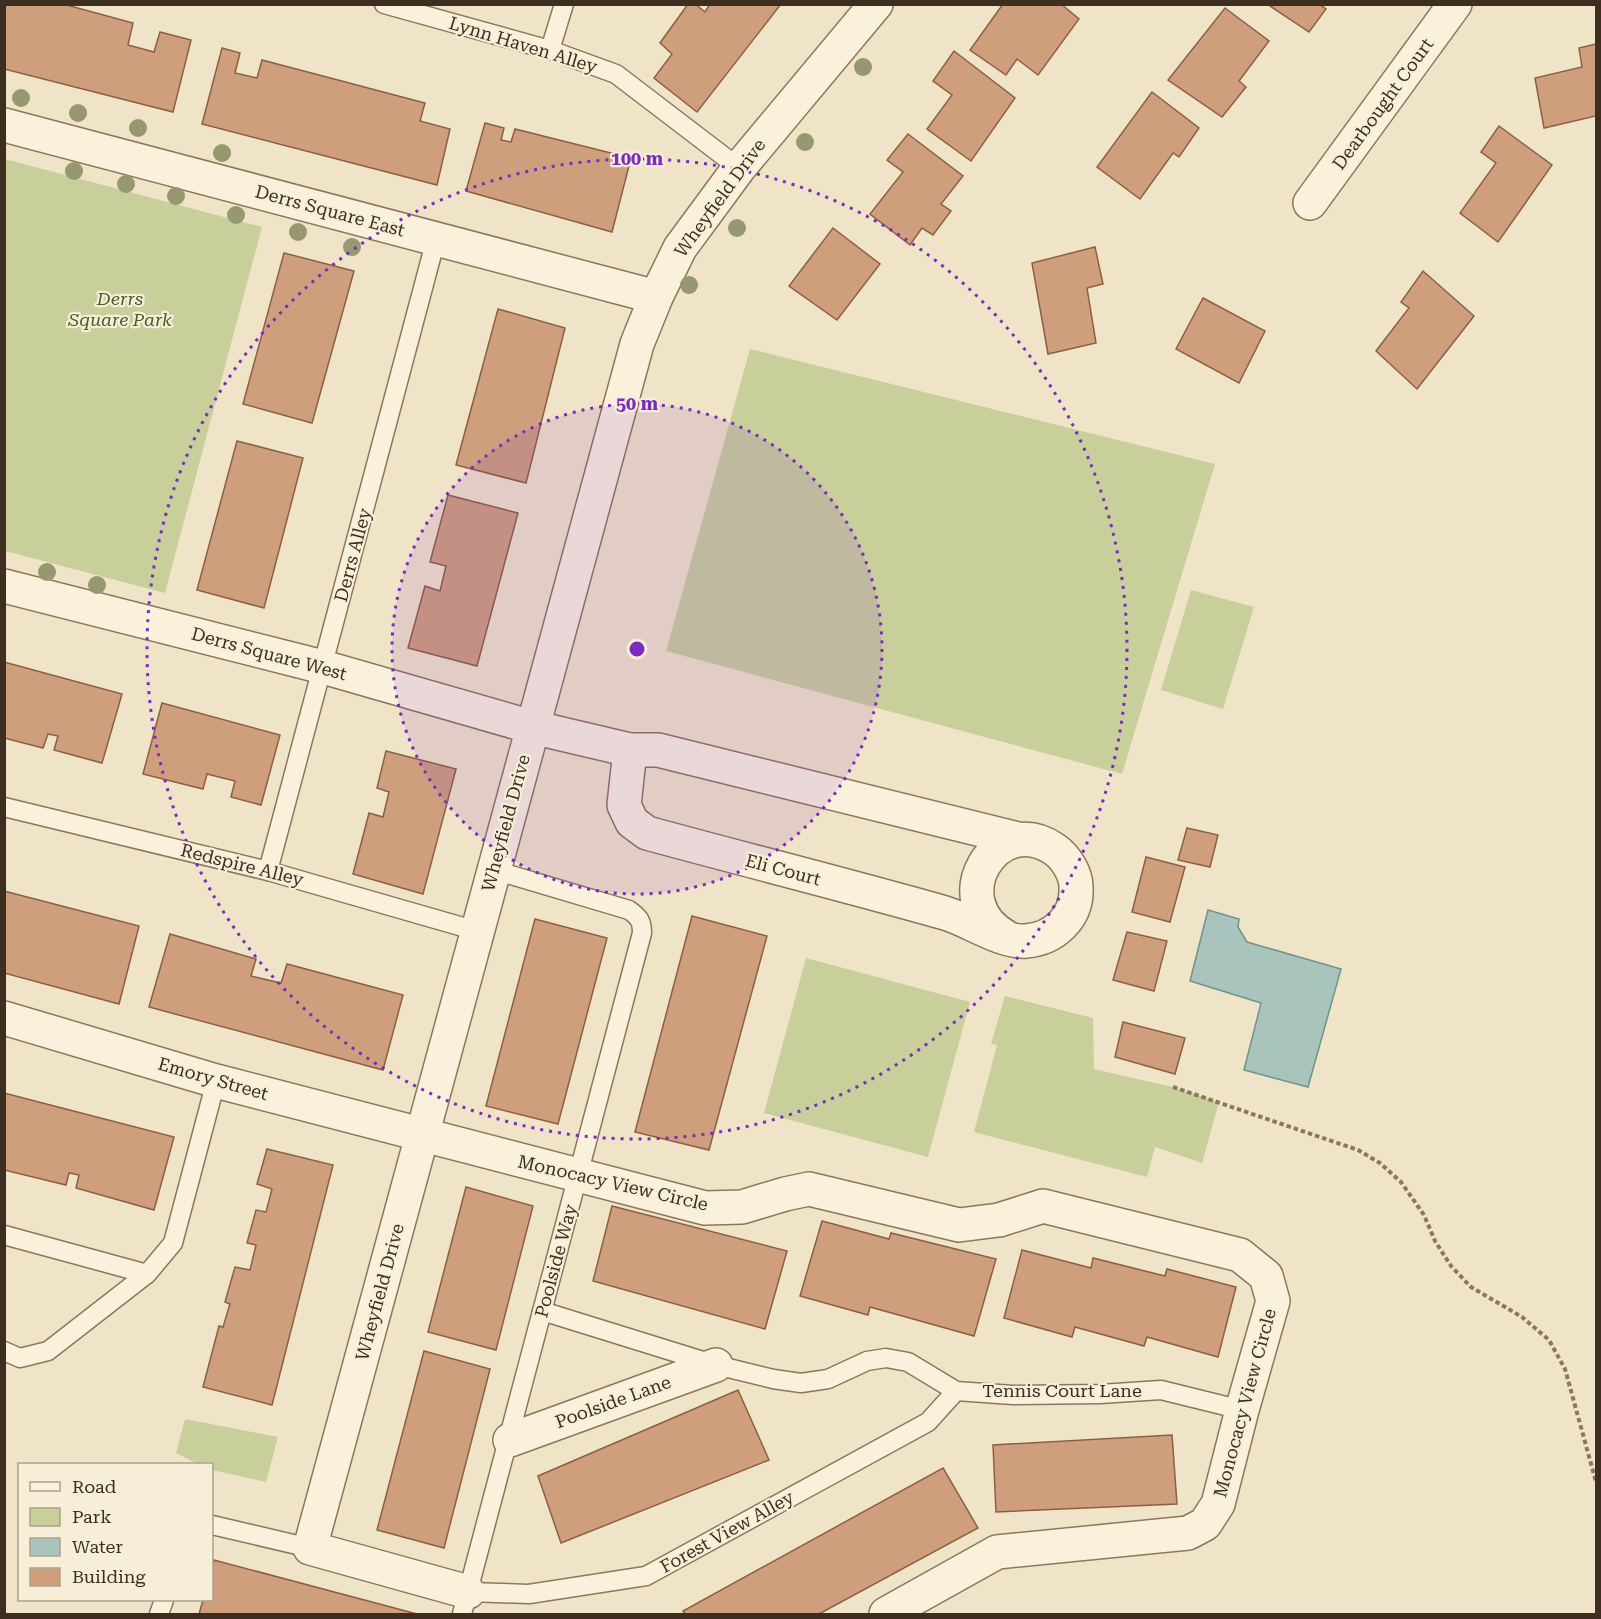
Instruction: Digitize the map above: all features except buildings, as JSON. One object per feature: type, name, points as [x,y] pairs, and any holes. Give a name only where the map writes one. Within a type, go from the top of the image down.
[{"type":"street","name":"Wheyfield Drive","points":[[310,1548],[618,407],[637,344],[656,297],[680,248],[739,168],[876,4]]},
{"type":"street","name":"Dearbought Court","points":[[1310,203],[1455,4]]},
{"type":"street","name":"Derrs Square East","points":[[4,125],[656,297]]},
{"type":"street","name":"Derrs Square West","points":[[4,586],[323,667],[532,727]]},
{"type":"street","name":"Eli Court","points":[[532,727],[630,750],[658,750],[1040,842],[1056,850],[1072,870],[1076,886],[1075,903],[1071,914],[1060,928],[1040,939],[1023,941],[1006,937],[948,914],[647,833],[633,822],[624,806],[630,750]]},
{"type":"street","points":[[1006,937],[994,931],[983,918],[977,901],[976,883],[982,866],[997,850],[1018,838]]},
{"type":"street","name":"Emory Street","points":[[4,1018],[216,1081],[422,1136]]},
{"type":"street","name":"Monocacy View Circle","points":[[422,1136],[705,1208],[742,1207],[809,1189],[959,1225],[999,1220],[1043,1206],[1240,1255],[1266,1276],[1273,1300],[1218,1504],[1205,1524],[1188,1533],[997,1552],[886,1614]]},
{"type":"street","name":"Poolside Lane","points":[[510,1440],[716,1365]]},
{"type":"street","points":[[310,1548],[465,1603]]},
{"type":"lane","name":"Lynn Haven Alley","points":[[384,4],[550,50],[616,74],[739,168]]},
{"type":"lane","points":[[550,50],[564,4]]},
{"type":"lane","name":"Derrs Alley","points":[[268,871],[436,239]]},
{"type":"lane","name":"Redspire Alley","points":[[4,807],[268,871],[477,931]]},
{"type":"lane","name":"Poolside Way","points":[[465,1603],[510,1440],[642,933],[639,917],[629,910],[494,870]]},
{"type":"lane","points":[[4,1351],[20,1358],[48,1351],[147,1274],[173,1243],[216,1081]]},
{"type":"lane","points":[[4,1235],[147,1274]]},
{"type":"lane","name":"Tennis Court Lane","points":[[543,1311],[716,1365],[773,1380],[801,1383],[828,1379],[867,1361],[886,1358],[908,1362],[956,1390],[1013,1395],[1100,1394],[1161,1390],[1242,1410]]},
{"type":"lane","name":"Forest View Alley","points":[[465,1603],[646,1576],[928,1422],[956,1390]]},
{"type":"lane","points":[[213,1525],[310,1548]]},
{"type":"path","points":[[1173,1087],[1358,1150],[1380,1163],[1401,1182],[1424,1215],[1435,1241],[1451,1266],[1471,1287],[1522,1317],[1550,1340],[1565,1369],[1596,1482]]},
{"type":"green space","name":"Derrs Square Park","points":[[5,159],[262,227],[165,593],[5,551]]},
{"type":"green space","points":[[750,349],[1215,464],[1122,774],[666,651]]},
{"type":"green space","points":[[1191,590],[1254,607],[1223,709],[1161,690]]},
{"type":"green space","points":[[806,958],[970,1002],[928,1157],[764,1113]]},
{"type":"green space","points":[[1005,996],[1093,1018],[1094,1069],[1173,1087],[1219,1102],[1202,1163],[1155,1147],[1147,1177],[974,1132],[997,1045],[991,1044]]},
{"type":"green space","points":[[185,1419],[278,1437],[266,1482],[213,1470],[213,1463],[196,1463],[176,1453]]},
{"type":"water","points":[[1208,910],[1239,919],[1238,927],[1247,942],[1341,969],[1308,1087],[1244,1070],[1261,1003],[1190,981]]}]
